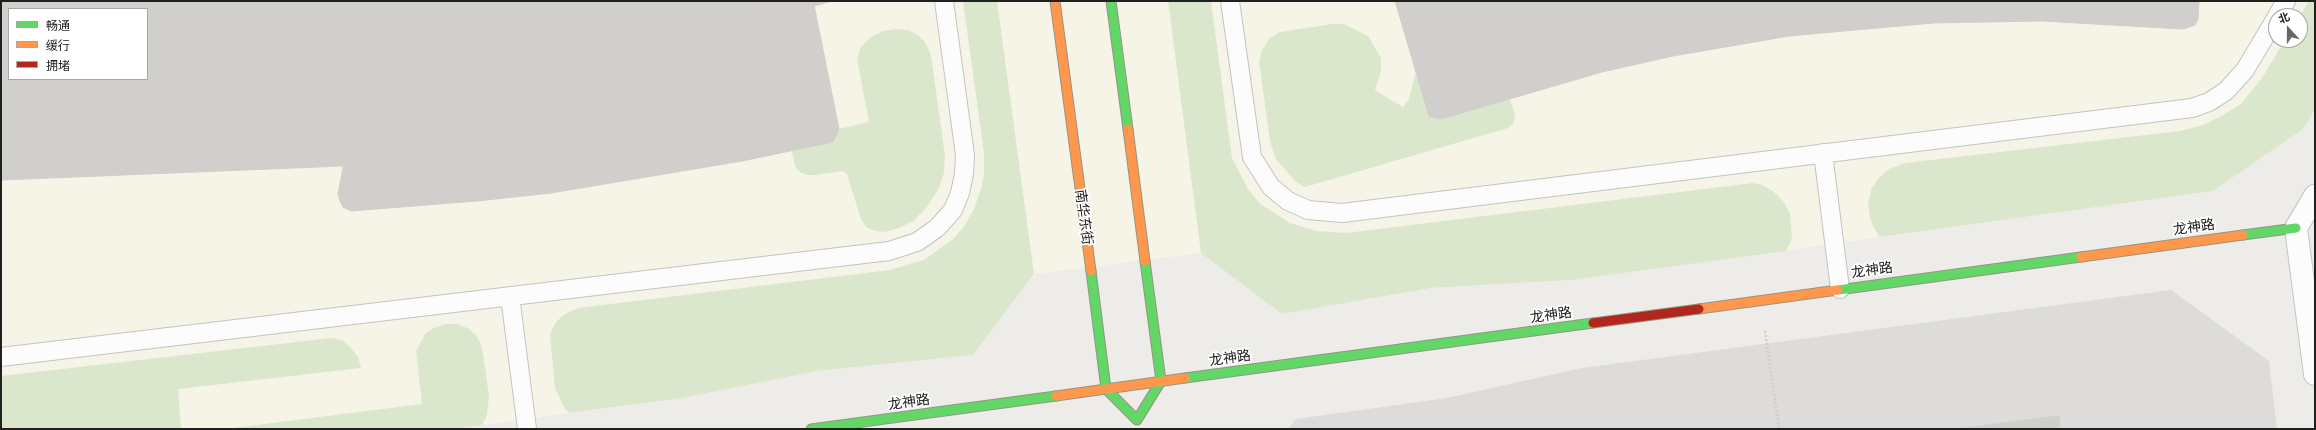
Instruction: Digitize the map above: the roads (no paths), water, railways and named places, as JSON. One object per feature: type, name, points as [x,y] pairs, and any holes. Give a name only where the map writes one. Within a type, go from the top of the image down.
[{"type":"street","name":"南华东街","points":[[1055,1],[1106,389]]},
{"type":"street","points":[[1106,389],[1138,424],[1161,381],[1111,1]]},
{"type":"street","points":[[2315,196],[2296,228],[2315,374]]},
{"type":"street","name":"龙神路","points":[[811,429],[2296,228]]},
{"type":"lane","points":[[1,357],[890,251],[917,242],[937,228],[953,210],[960,192],[964,174],[965,155],[944,1]]},
{"type":"lane","points":[[1230,1],[1252,157],[1271,186],[1288,202],[1308,210],[1342,213],[2192,108],[2209,102],[2226,91],[2245,70],[2268,32]]},
{"type":"lane","points":[[1823,154],[1840,289]]},
{"type":"lane","points":[[510,296],[528,429]]}]
